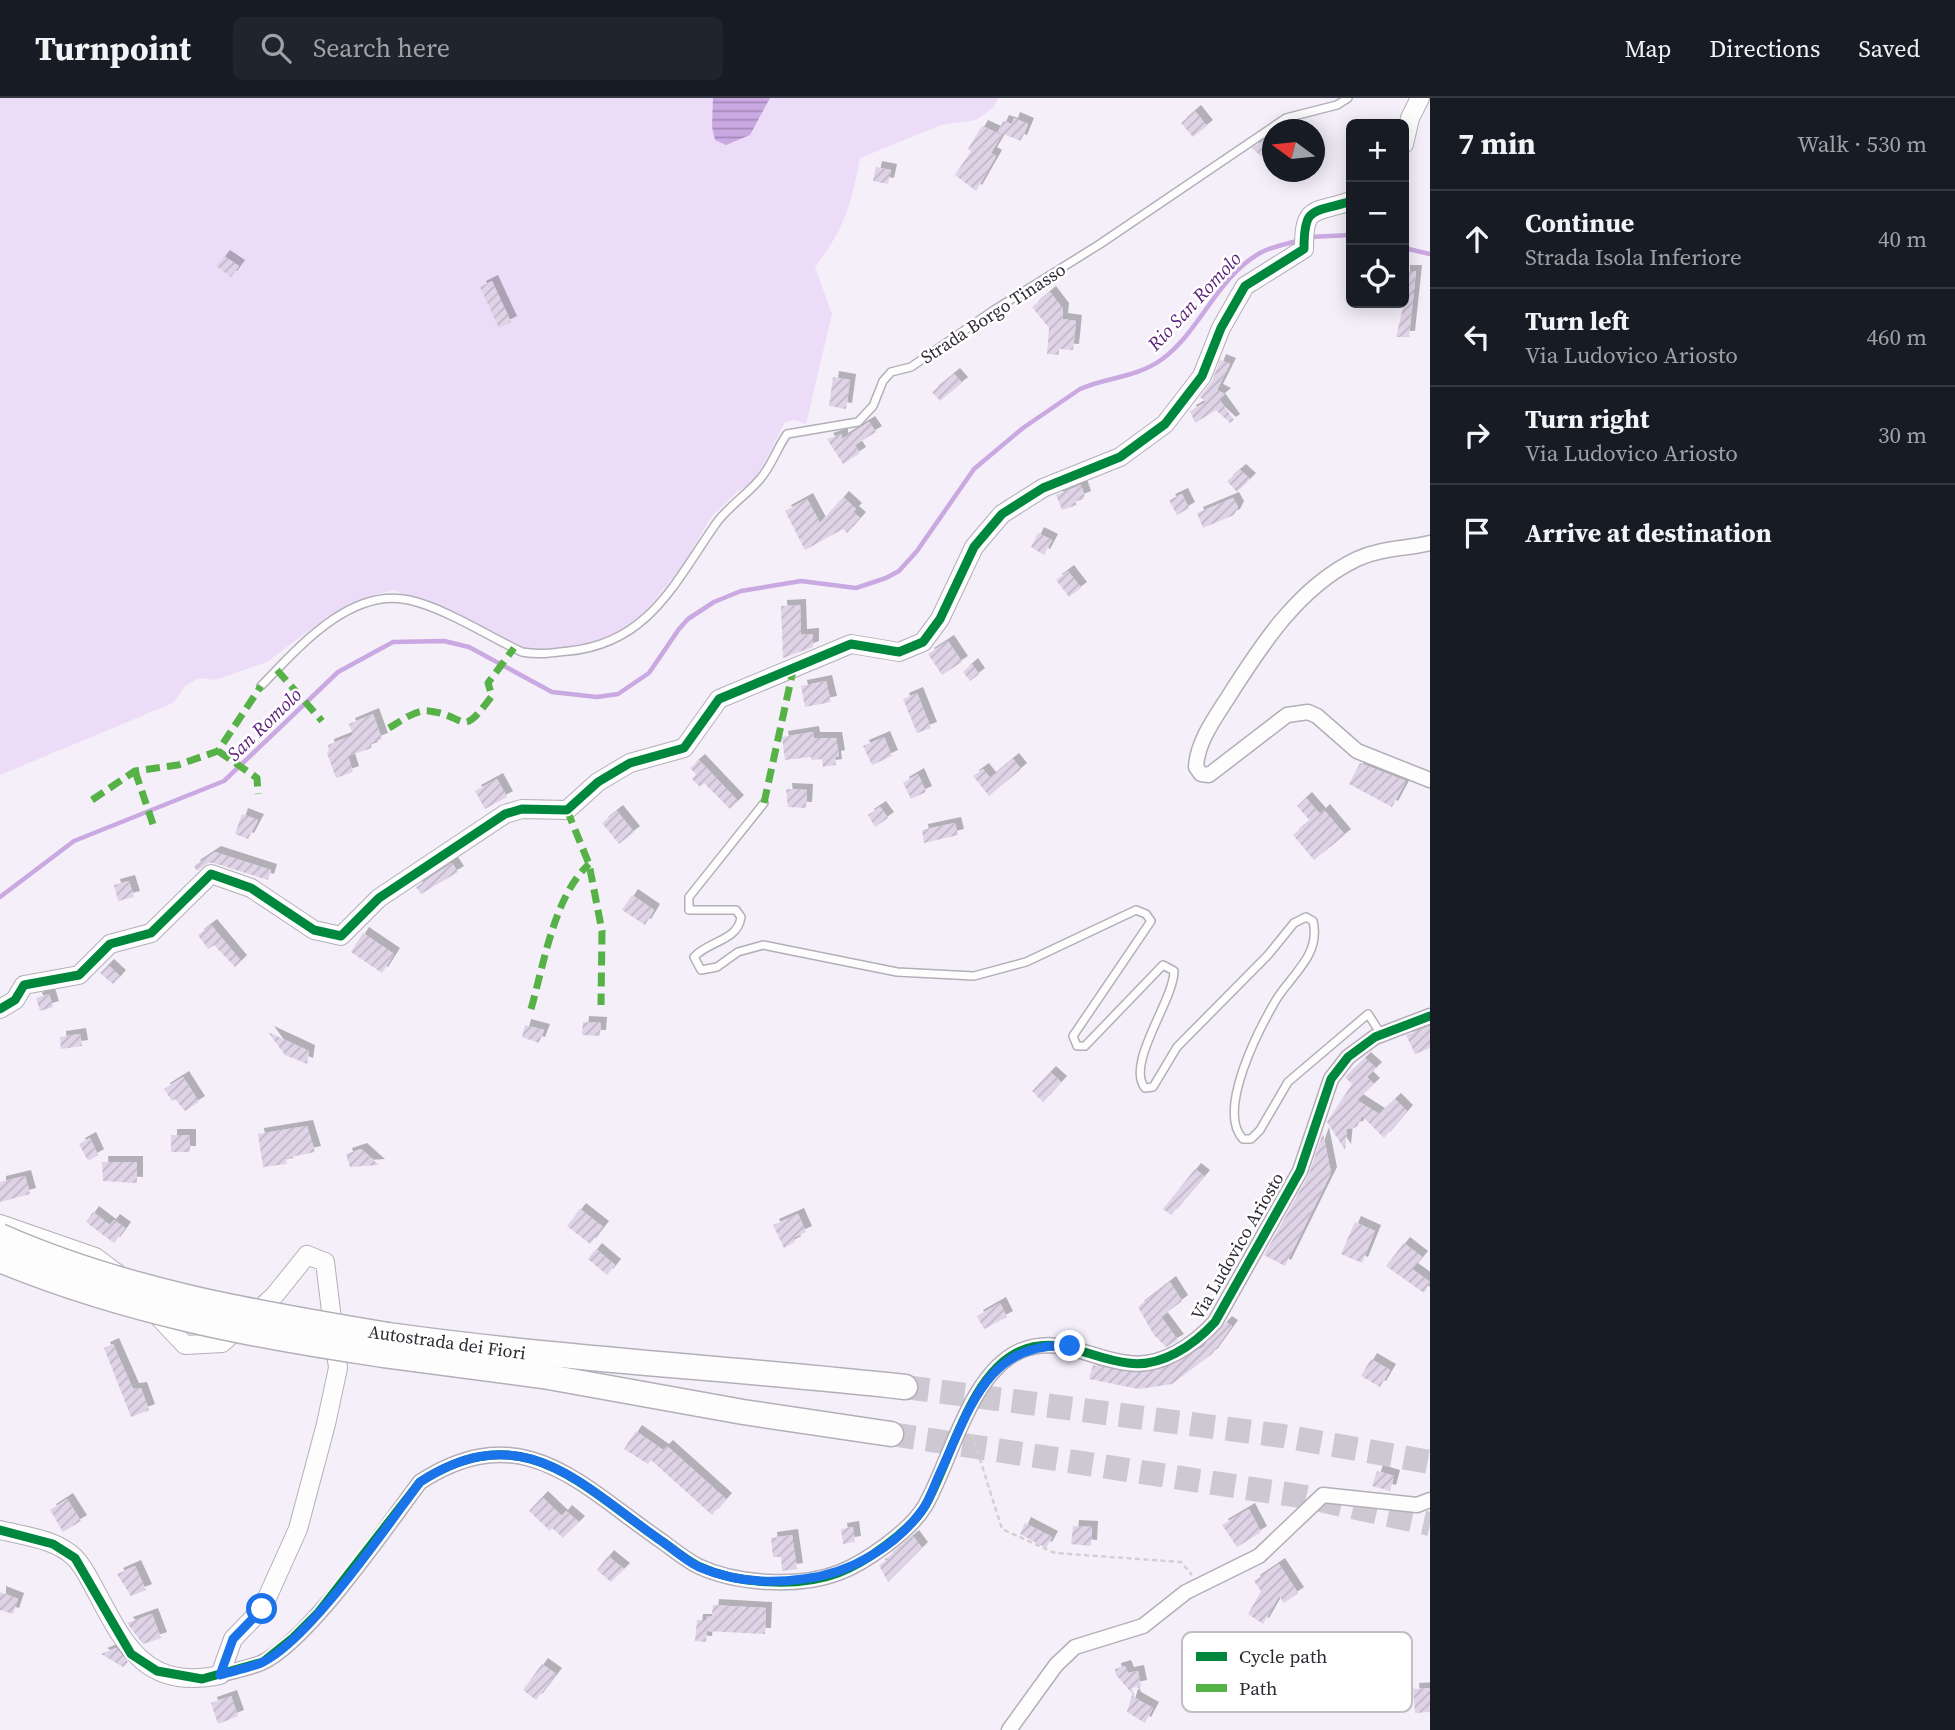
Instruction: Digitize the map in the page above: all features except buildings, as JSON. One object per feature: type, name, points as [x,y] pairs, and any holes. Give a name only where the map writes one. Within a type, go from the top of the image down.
[{"type":"highway","name":"Autostrada dei Fiori","points":[[0,1236],[110,1277],[183,1298],[386,1345],[743,1412],[891,1434]]},
{"type":"highway","name":"Autostrada dei Fiori","points":[[0,1260],[89,1293],[172,1318],[249,1334],[787,1374],[905,1387]]},
{"type":"street","points":[[1409,122],[1420,98]]},
{"type":"street","points":[[0,1009],[15,1000],[24,985],[79,975],[110,944],[151,933],[211,874],[225,876],[251,888],[314,930],[341,936],[379,898],[505,814],[522,809],[567,810],[598,782],[630,763],[684,748],[719,699],[851,644],[907,651],[923,642],[940,619],[974,547],[1002,514],[1043,488],[1120,457],[1165,424],[1202,376],[1221,328],[1245,286],[1304,249],[1304,221],[1310,214],[1346,203]]},
{"type":"street","points":[[1430,543],[1379,551],[1355,561],[1321,583],[1281,621],[1260,647],[1216,716],[1199,749],[1196,767],[1201,774],[1209,775],[1287,715],[1308,712],[1317,716],[1357,751],[1430,780]]},
{"type":"street","name":"Via Ludovico Ariosto","points":[[0,1530],[53,1544],[75,1558],[131,1654],[157,1671],[202,1679],[263,1662],[293,1638],[318,1613],[420,1482],[439,1470],[470,1459],[503,1455],[534,1457],[566,1472],[699,1566],[762,1583],[837,1573],[872,1556],[924,1508],[966,1415],[1003,1362],[1021,1351],[1045,1344],[1070,1346],[1128,1363],[1152,1362],[1197,1341],[1215,1322],[1300,1171],[1331,1079],[1348,1057],[1381,1035],[1430,1016]]},
{"type":"street","points":[[0,1224],[95,1257],[120,1276],[185,1345],[222,1343],[274,1296],[307,1255],[324,1262],[338,1368],[326,1424],[298,1530],[262,1609],[233,1639],[220,1675]]},
{"type":"street","points":[[1009,1730],[1056,1665],[1074,1647],[1143,1626],[1186,1592],[1259,1556],[1323,1495],[1417,1505],[1430,1500]]},
{"type":"lane","name":"Strada Borgo Tinasso","points":[[261,686],[327,624],[362,604],[385,598],[410,600],[522,652],[537,655],[604,646],[641,625],[696,554],[717,521],[763,476],[773,453],[788,434],[858,422],[873,406],[883,381],[891,372],[911,367],[1286,118],[1337,105],[1348,98]]},
{"type":"lane","points":[[764,803],[688,897],[689,910],[736,911],[741,917],[740,926],[728,938],[703,947],[694,957],[701,970],[717,967],[738,952],[763,945],[897,972],[974,976],[1026,962],[1136,910],[1146,914],[1151,921],[1147,929],[1131,948],[1073,1036],[1077,1046],[1086,1046],[1163,965],[1171,967],[1174,971],[1174,982],[1161,1007],[1140,1070],[1140,1082],[1145,1088],[1153,1087],[1161,1078],[1168,1058],[1211,1010],[1268,955],[1294,923],[1306,917],[1313,921],[1316,933],[1312,948],[1277,998],[1254,1043],[1237,1090],[1232,1117],[1234,1130],[1242,1139],[1251,1139],[1260,1130],[1288,1082],[1368,1014],[1381,1035]]},
{"type":"path","points":[[966,1415],[1002,1529],[1055,1553],[1181,1562],[1202,1585]]},
{"type":"shaded area","points":[[0,98],[998,98],[993,108],[976,120],[941,125],[860,158],[845,216],[815,267],[832,314],[806,424],[795,420],[785,422],[755,481],[738,491],[711,517],[684,564],[639,619],[611,637],[572,650],[522,648],[394,590],[377,594],[328,616],[267,662],[215,680],[199,678],[185,686],[173,703],[0,775]]},
{"type":"shaded area","points":[[713,98],[770,98],[750,135],[726,145],[715,140],[712,127]]},
{"type":"waterway","name":"Rio San Romolo","points":[[1310,237],[1346,235]]},
{"type":"waterway","name":"Rio San Romolo","points":[[0,897],[74,841],[224,781],[338,672],[393,642],[444,641],[469,647],[552,692],[597,697],[618,694],[649,673],[688,619],[714,602],[741,591],[801,581],[856,588],[886,578],[899,571],[917,551],[974,469],[1023,428],[1080,389],[1131,374],[1161,360],[1187,335],[1220,290],[1245,264],[1260,253],[1301,240]]},
{"type":"waterway","name":"Rio San Romolo","points":[[1409,249],[1430,254]]},
{"type":"tunnel","points":[[905,1387],[1283,1436],[1430,1462]]},
{"type":"tunnel","points":[[891,1434],[1306,1497],[1430,1524]]},
{"type":"marked path","points":[[389,728],[424,711],[463,722],[474,718],[492,696],[488,683],[514,648]]},
{"type":"marked path","points":[[764,803],[794,666]]},
{"type":"marked path","points":[[277,670],[322,721]]},
{"type":"marked path","points":[[92,800],[135,771],[178,765],[218,751],[261,686]]},
{"type":"marked path","points":[[218,751],[257,778],[258,794]]},
{"type":"marked path","points":[[135,771],[155,830]]},
{"type":"marked path","points":[[567,810],[589,864],[602,931],[601,1005]]},
{"type":"marked path","points":[[531,1009],[559,912],[567,894],[589,864]]},
{"type":"cycle path","points":[[0,1009],[15,1000],[24,985],[79,975],[110,944],[151,933],[211,874],[251,888],[314,930],[341,936],[379,898],[505,814],[522,809],[567,810],[598,782],[630,763],[684,748],[719,699],[851,644],[899,652],[923,642],[940,619],[974,547],[1002,514],[1043,488],[1120,457],[1165,424],[1202,376],[1221,328],[1245,286],[1304,249],[1306,224],[1313,213],[1346,202]]},
{"type":"cycle path","points":[[0,1530],[53,1544],[75,1558],[131,1654],[157,1671],[202,1679],[263,1662],[318,1613],[420,1482],[457,1463],[490,1455],[521,1457],[550,1466],[578,1481],[689,1561],[713,1572],[767,1582],[805,1581],[838,1573],[886,1545],[918,1516],[974,1398],[1002,1362],[1020,1351],[1048,1345],[1074,1349],[1114,1361],[1140,1364],[1176,1353],[1207,1331],[1215,1322],[1300,1171],[1331,1079],[1348,1057],[1375,1037],[1430,1016]]},
{"type":"route","points":[[262,1609],[233,1639],[220,1675],[263,1662],[293,1638],[318,1613],[420,1482],[439,1470],[470,1459],[503,1455],[534,1457],[566,1472],[699,1566],[762,1583],[837,1573],[872,1556],[924,1508],[966,1415],[1003,1362],[1021,1351],[1045,1344],[1070,1346]]},
{"type":"water label","name":"San Romolo","points":[[264,724]]}]
